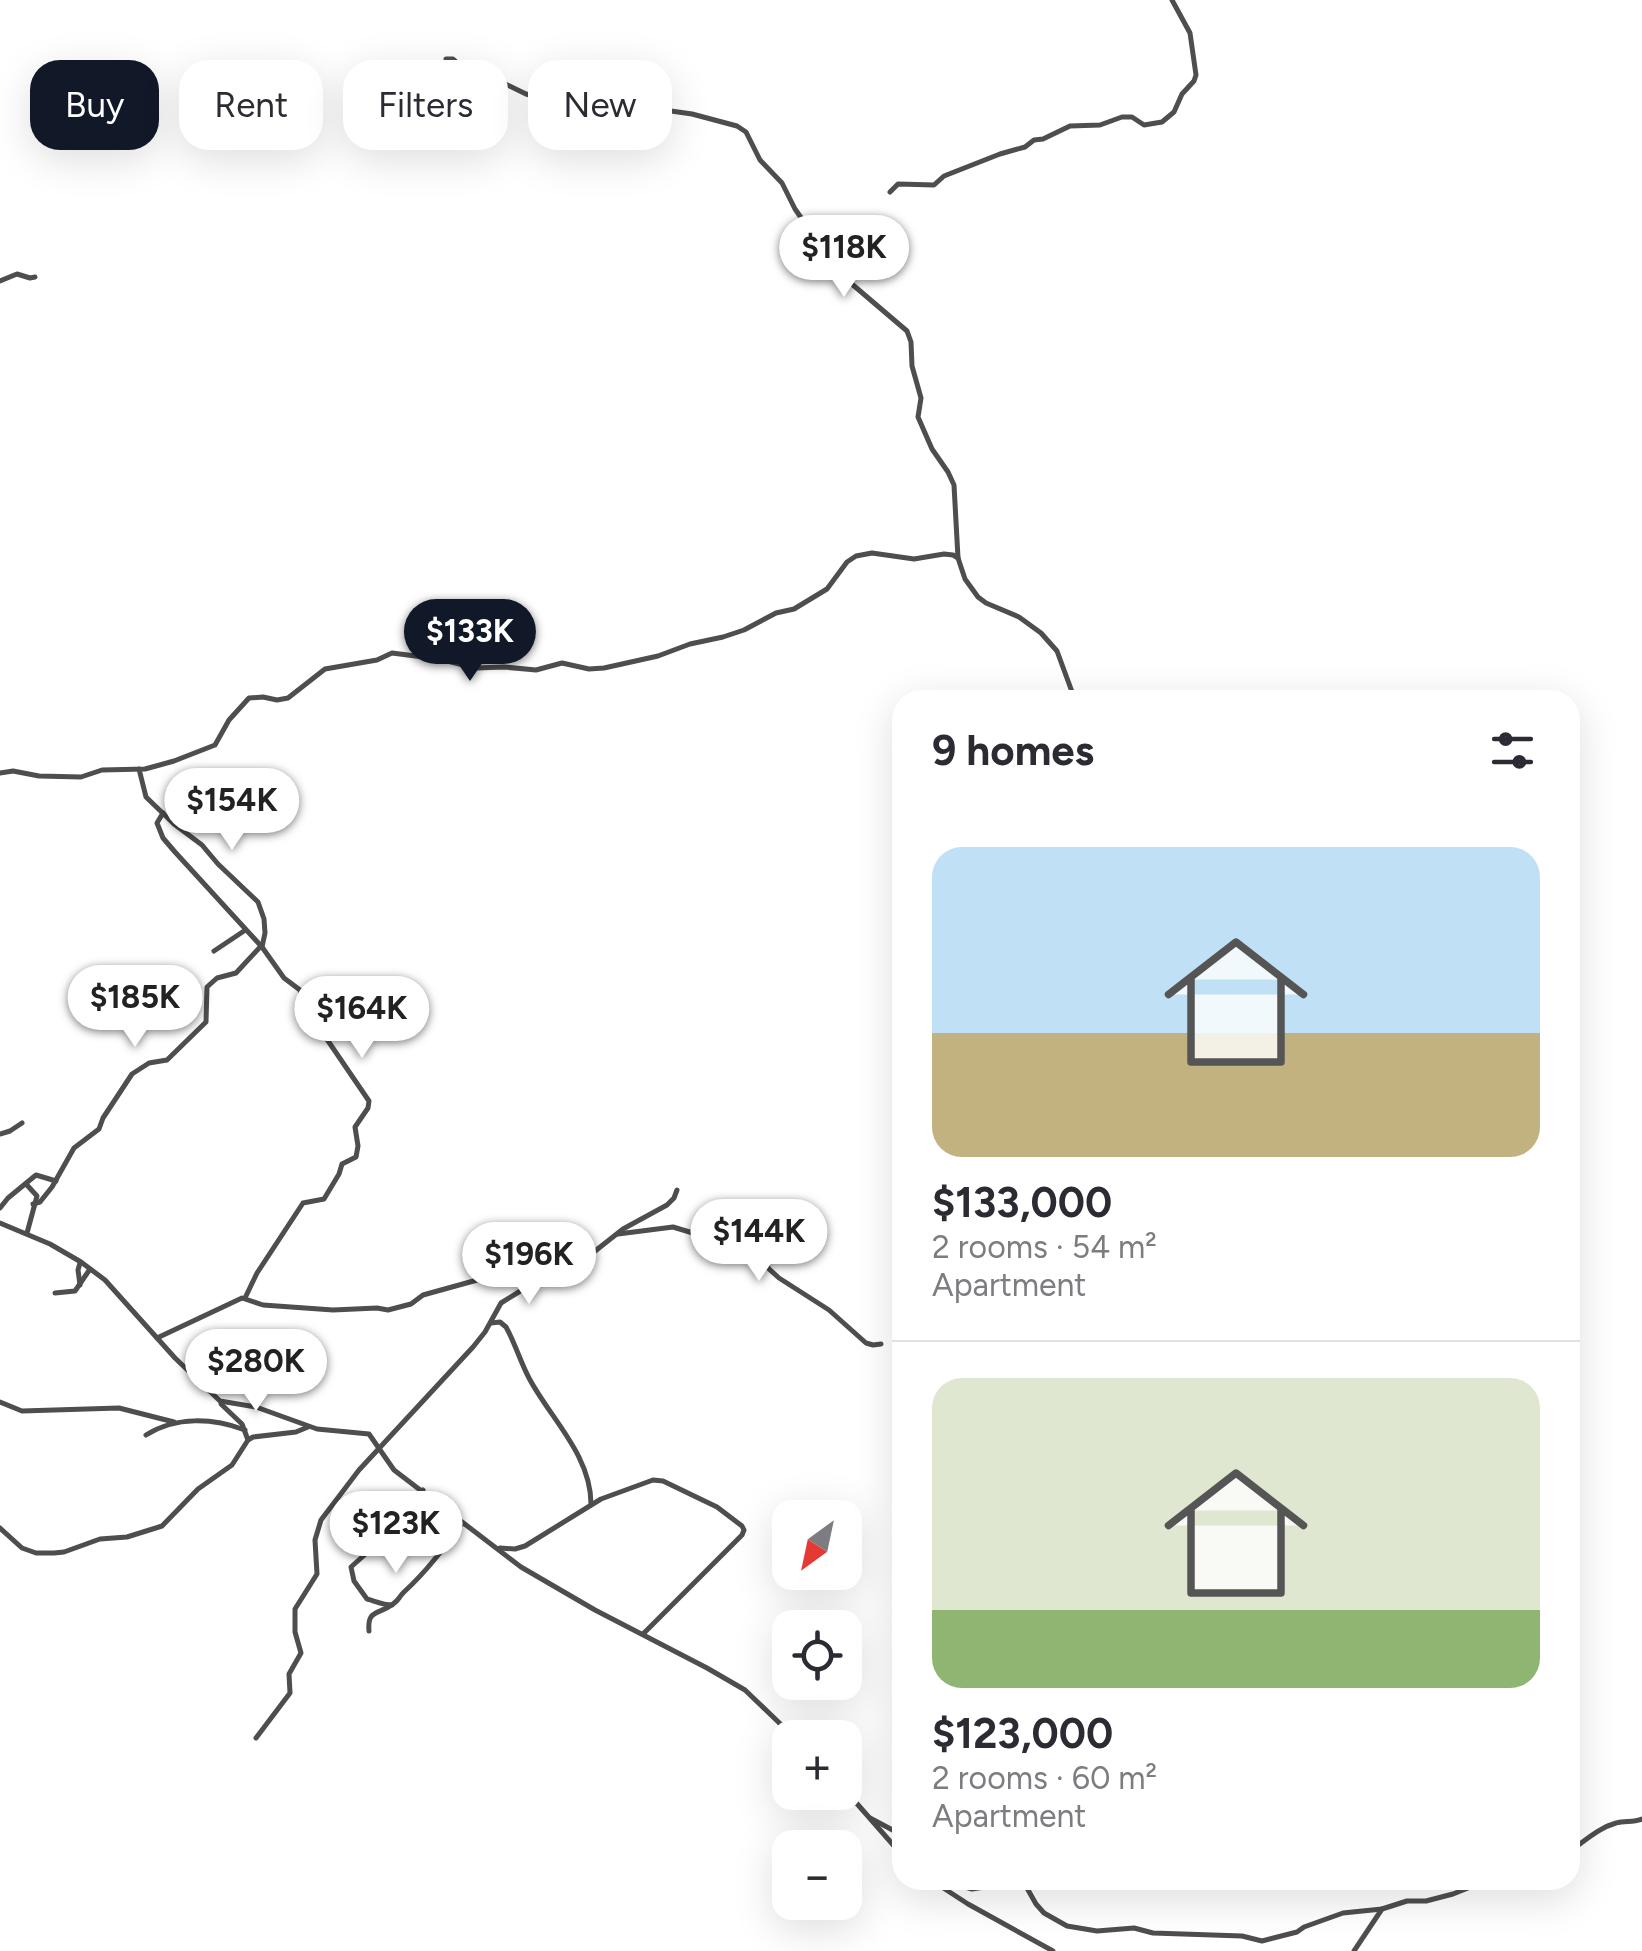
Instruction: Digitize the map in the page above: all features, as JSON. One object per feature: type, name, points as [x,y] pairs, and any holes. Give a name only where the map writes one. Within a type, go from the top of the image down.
[{"type":"street","points":[[890,192],[898,184],[934,185],[944,176],[1025,148],[1034,140],[1070,126],[1100,125],[1122,117],[1146,125],[1168,118],[1196,75],[1190,33],[1172,0]]},
{"type":"street","points":[[446,59],[452,59],[464,70],[550,101],[622,104],[692,114],[746,132],[760,160],[782,184],[809,228],[836,256],[853,285],[907,331],[921,398],[918,417],[954,486],[956,555],[965,580],[978,597],[1032,624],[1050,642],[1071,690]]},
{"type":"street","points":[[0,281],[17,274],[35,276]]},
{"type":"street","points":[[0,773],[81,777],[102,770],[140,769],[174,761],[214,745],[245,700],[259,696],[288,698],[328,668],[394,653],[476,668],[536,670],[562,663],[589,670],[658,656],[690,644],[723,638],[776,613],[794,609],[827,589],[856,556],[872,553],[914,559],[956,555]]},
{"type":"street","points":[[33,1204],[40,1202],[56,1181],[74,1148],[99,1129],[132,1074],[149,1062],[167,1060],[206,1022],[207,986],[217,978],[236,973],[261,946],[264,919],[258,902],[144,792],[140,769]]},
{"type":"street","points":[[156,1338],[245,1298],[303,1203],[325,1197],[342,1164],[356,1157],[355,1127],[369,1105],[334,1046],[308,1013],[300,990],[284,978],[261,946],[163,838],[157,823],[163,813]]},
{"type":"street","points":[[214,951],[246,930]]},
{"type":"street","points":[[0,1134],[22,1123]]},
{"type":"street","points":[[0,1208],[40,1175],[56,1181]]},
{"type":"street","points":[[26,1184],[36,1194],[26,1234]]},
{"type":"street","points":[[245,1298],[263,1305],[388,1310],[505,1269],[568,1266],[585,1259],[630,1224],[662,1209],[671,1202],[676,1190]]},
{"type":"street","points":[[0,1223],[80,1262],[115,1290],[156,1338],[240,1421],[248,1440]]},
{"type":"street","points":[[615,1234],[673,1227],[749,1250],[779,1278],[830,1310],[866,1343],[881,1344]]},
{"type":"street","points":[[80,1262],[80,1285]]},
{"type":"street","points":[[55,1293],[72,1292],[90,1269]]},
{"type":"street","points":[[256,1738],[290,1693],[289,1674],[302,1654],[295,1632],[296,1609],[316,1574],[314,1540],[321,1520],[358,1470],[473,1347],[501,1303],[522,1290],[542,1270]]},
{"type":"street","points":[[490,1323],[500,1322],[506,1327],[528,1377],[566,1434],[588,1484],[591,1504]]},
{"type":"street","points":[[220,1401],[256,1407],[308,1427],[372,1437],[390,1466],[540,1580],[744,1690],[776,1720]]},
{"type":"street","points":[[0,1402],[22,1412],[119,1408],[174,1422],[208,1422],[246,1430]]},
{"type":"street","points":[[146,1435],[174,1422]]},
{"type":"street","points":[[0,1528],[22,1548],[54,1553],[162,1526],[198,1488],[232,1465],[248,1440],[308,1427]]},
{"type":"street","points":[[496,1548],[524,1546],[591,1504],[649,1481],[658,1480],[717,1507],[744,1530],[740,1538],[642,1634]]},
{"type":"street","points":[[392,1605],[367,1599],[350,1568],[392,1534],[423,1490]]},
{"type":"street","points":[[370,1631],[372,1615],[392,1605],[414,1584],[462,1523]]},
{"type":"street","points":[[862,1810],[892,1844]]},
{"type":"street","points":[[868,1817],[892,1830]]},
{"type":"street","points":[[1580,1843],[1616,1823],[1642,1819]]},
{"type":"street","points":[[946,1890],[1054,1951]]},
{"type":"street","points":[[1029,1890],[1044,1913],[1067,1926],[1097,1932],[1134,1928],[1153,1933],[1226,1935],[1262,1941],[1338,1915],[1464,1890]]},
{"type":"street","points":[[1354,1951],[1382,1909]]}]
